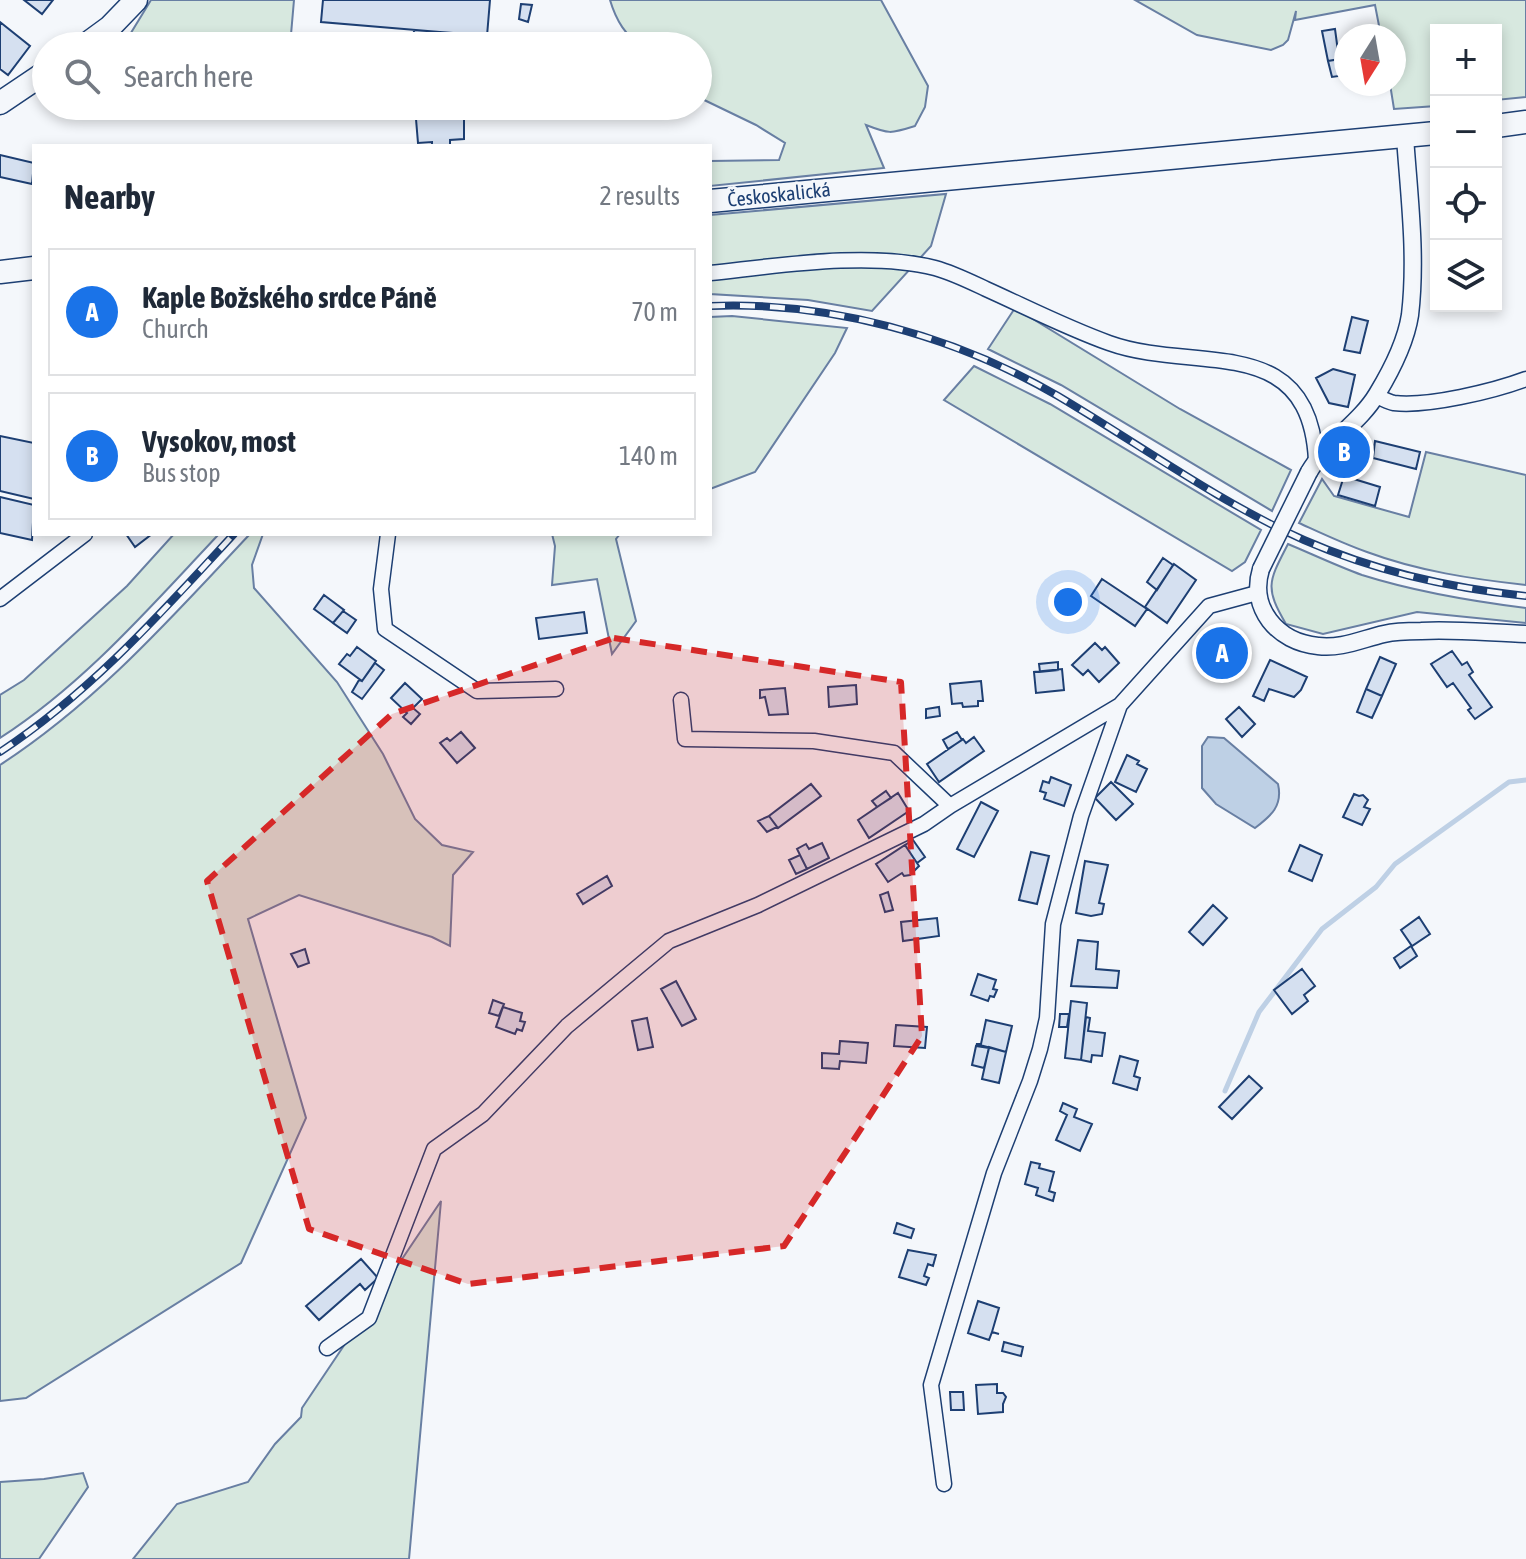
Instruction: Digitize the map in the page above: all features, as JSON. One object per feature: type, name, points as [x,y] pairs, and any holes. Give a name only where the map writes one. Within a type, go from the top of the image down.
[{"type":"main road","points":[[103,32],[136,0]]},
{"type":"main road","points":[[0,103],[32,81]]},
{"type":"main road","points":[[1502,125],[1526,122]]},
{"type":"main road","name":"Českoskalická","points":[[712,201],[1430,134]]},
{"type":"main road","points":[[0,272],[32,268]]},
{"type":"street","points":[[1405,137],[1412,234],[1410,317],[1392,367],[1376,396],[1357,421],[1313,466],[1261,569],[1257,593],[1262,612],[1278,630],[1317,646],[1342,645],[1388,633],[1427,630],[1526,634]]},
{"type":"street","points":[[712,273],[851,262],[892,262],[934,268],[1109,344],[1167,356],[1261,369],[1283,381],[1301,399],[1315,435],[1313,466]]},
{"type":"street","points":[[1376,396],[1392,403],[1435,400],[1508,386],[1526,379]]},
{"type":"street","points":[[0,599],[82,536]]},
{"type":"street","points":[[388,536],[381,589],[385,629],[477,691],[556,689]]},
{"type":"street","points":[[327,1348],[369,1318],[434,1149],[483,1114],[567,1026],[669,941],[758,905],[924,824],[1120,705],[1209,606],[1257,593]]},
{"type":"street","points":[[681,700],[685,739],[814,741],[894,753],[950,806]]},
{"type":"street","points":[[944,1484],[931,1385],[994,1173],[1040,1049],[1047,1018],[1053,924],[1081,816],[1120,705]]},
{"type":"highlighted area","points":[[614,638],[901,682],[922,1036],[784,1246],[468,1284],[309,1229],[207,881],[392,714]]},
{"type":"shaded area","points":[[151,0],[294,0],[291,32],[131,32]]},
{"type":"shaded area","points":[[610,0],[881,0],[928,86],[925,107],[915,126],[907,129],[890,132],[866,125],[884,168],[712,186],[712,161],[779,160],[785,143],[712,104],[712,32],[626,32]]},
{"type":"shaded area","points":[[1135,0],[1526,0],[1526,97],[1502,99],[1502,24],[1430,24],[1430,106],[1394,109],[1392,96],[1406,96],[1406,24],[1379,24],[1375,5],[1295,20],[1296,11],[1288,40],[1271,50],[1197,35]]},
{"type":"shaded area","points":[[946,194],[931,246],[872,311],[808,300],[712,294],[712,215]]},
{"type":"shaded area","points":[[1015,308],[1180,409],[1291,470],[1272,511],[1061,385],[988,349]]},
{"type":"shaded area","points":[[732,316],[847,328],[835,353],[755,472],[712,488],[712,317]]},
{"type":"shaded area","points":[[974,366],[1050,404],[1261,530],[1245,562],[1232,571],[944,400]]},
{"type":"shaded area","points":[[1426,452],[1526,475],[1526,585],[1465,577],[1386,559],[1299,523],[1322,479],[1334,496],[1409,517]]},
{"type":"shaded area","points":[[172,536],[217,536],[88,669],[0,738],[0,695],[24,680],[127,586]]},
{"type":"shaded area","points":[[248,536],[262,536],[252,565],[254,588],[337,682],[383,754],[415,819],[442,845],[473,852],[453,875],[450,946],[432,937],[299,895],[248,919],[306,1118],[241,1263],[26,1398],[0,1401],[0,765],[69,714],[162,628]]},
{"type":"shaded area","points":[[552,536],[618,536],[616,539],[636,621],[612,654],[597,579],[552,585],[555,546]]},
{"type":"shaded area","points":[[1288,544],[1382,581],[1443,595],[1526,608],[1526,623],[1417,612],[1323,634],[1286,624],[1274,601],[1272,584]]},
{"type":"shaded area","points":[[441,1201],[409,1559],[133,1559],[177,1504],[248,1482],[275,1444],[301,1417],[302,1408]]},
{"type":"shaded area","points":[[83,1473],[88,1487],[39,1559],[0,1559],[0,1482]]},
{"type":"water","points":[[1208,737],[1224,738],[1278,784],[1279,798],[1274,810],[1255,828],[1216,804],[1202,788],[1202,746]]},
{"type":"building","points":[[24,0],[53,0],[42,14]]},
{"type":"building","points":[[323,0],[490,0],[487,32],[440,32],[321,22]]},
{"type":"building","points":[[521,4],[532,5],[528,22],[519,19]]},
{"type":"building","points":[[0,22],[30,46],[8,75],[0,69]]},
{"type":"building","points":[[1334,29],[1334,60],[1328,61],[1322,31]]},
{"type":"building","points":[[1334,60],[1334,77],[1332,77],[1328,61]]},
{"type":"building","points":[[416,120],[464,120],[464,139],[450,140],[450,144],[418,143]]},
{"type":"building","points":[[0,155],[32,163],[32,184],[0,177]]},
{"type":"building","points":[[1352,317],[1368,321],[1360,353],[1344,350]]},
{"type":"building","points":[[1333,369],[1355,375],[1348,407],[1329,403],[1316,378]]},
{"type":"building","points":[[0,436],[32,443],[32,499],[0,491]]},
{"type":"building","points":[[1375,441],[1420,452],[1416,469],[1373,458]]},
{"type":"building","points":[[1337,460],[1348,463],[1343,473],[1334,468]]},
{"type":"building","points":[[1344,476],[1380,487],[1375,506],[1338,495]]},
{"type":"building","points":[[0,497],[32,505],[32,540],[0,533]]},
{"type":"building","points":[[127,536],[149,536],[135,547]]},
{"type":"building","points":[[1163,558],[1173,565],[1157,590],[1147,582]]},
{"type":"building","points":[[1174,564],[1196,580],[1167,623],[1145,607]]},
{"type":"building","points":[[1102,579],[1147,609],[1135,626],[1091,596]]},
{"type":"building","points":[[324,595],[344,610],[333,623],[314,609]]},
{"type":"building","points":[[343,611],[356,620],[347,633],[333,623]]},
{"type":"building","points":[[584,612],[587,633],[539,639],[536,618]]},
{"type":"building","points":[[1219,639],[1236,646],[1221,676],[1205,669]]},
{"type":"building","points":[[1095,643],[1102,650],[1105,647],[1119,663],[1099,682],[1088,670],[1083,675],[1072,665]]},
{"type":"building","points":[[357,647],[376,661],[362,681],[339,664]]},
{"type":"building","points":[[1452,651],[1462,665],[1467,662],[1473,672],[1469,675],[1492,707],[1475,719],[1453,683],[1447,687],[1431,664]]},
{"type":"building","points":[[1380,657],[1396,664],[1382,696],[1366,689]]},
{"type":"building","points":[[1270,660],[1307,677],[1294,697],[1269,689],[1264,701],[1253,696]]},
{"type":"building","points":[[1058,662],[1058,670],[1040,672],[1039,664]]},
{"type":"building","points":[[375,663],[384,670],[362,699],[352,692]]},
{"type":"building","points":[[1062,669],[1064,690],[1036,693],[1034,672]]},
{"type":"building","points":[[981,681],[983,701],[978,701],[978,706],[952,704],[950,684]]},
{"type":"building","points":[[405,683],[422,699],[413,708],[420,714],[411,724],[403,717],[407,713],[391,698]]},
{"type":"building","points":[[856,685],[857,704],[829,707],[828,687]]},
{"type":"building","points":[[785,688],[788,714],[769,715],[765,697],[760,698],[760,690]]},
{"type":"building","points":[[1366,689],[1382,696],[1372,718],[1357,712]]},
{"type":"building","points":[[939,707],[940,716],[926,718],[926,709]]},
{"type":"building","points":[[1239,707],[1255,724],[1242,737],[1226,719]]},
{"type":"building","points":[[461,732],[475,748],[457,763],[440,743],[447,738],[450,741]]},
{"type":"building","points":[[957,732],[962,740],[948,749],[943,740]]},
{"type":"building","points":[[974,737],[984,751],[939,782],[927,764],[963,739],[966,743]]},
{"type":"building","points":[[1127,755],[1147,769],[1136,792],[1115,782]]},
{"type":"building","points":[[1051,777],[1071,785],[1064,806],[1044,799],[1046,793],[1040,791],[1043,781],[1049,783]]},
{"type":"building","points":[[1111,782],[1133,804],[1116,820],[1095,798]]},
{"type":"building","points":[[811,784],[821,796],[778,828],[769,816]]},
{"type":"building","points":[[886,791],[891,798],[877,807],[872,801]]},
{"type":"building","points":[[898,793],[909,811],[869,838],[858,820]]},
{"type":"building","points":[[1354,794],[1363,795],[1368,800],[1364,807],[1370,809],[1362,825],[1343,817]]},
{"type":"building","points":[[981,802],[998,811],[974,857],[957,849]]},
{"type":"building","points":[[769,816],[777,827],[767,832],[758,821]]},
{"type":"building","points":[[913,840],[925,857],[917,863],[905,845]]},
{"type":"building","points":[[822,843],[829,858],[807,869],[797,849],[806,844],[809,849]]},
{"type":"building","points":[[905,845],[919,866],[910,875],[904,876],[902,873],[888,882],[876,864]]},
{"type":"building","points":[[1300,845],[1322,855],[1312,881],[1289,871]]},
{"type":"building","points":[[1031,852],[1049,856],[1037,904],[1019,900]]},
{"type":"building","points":[[800,855],[807,869],[796,874],[789,860]]},
{"type":"building","points":[[1085,861],[1108,865],[1099,903],[1104,904],[1102,914],[1091,916],[1076,913]]},
{"type":"building","points":[[607,876],[612,886],[583,904],[577,894]]},
{"type":"building","points":[[888,892],[893,910],[885,912],[880,895]]},
{"type":"building","points":[[1213,905],[1227,918],[1203,945],[1189,932]]},
{"type":"building","points":[[1419,917],[1430,934],[1412,946],[1401,930]]},
{"type":"building","points":[[937,918],[939,936],[903,941],[901,922]]},
{"type":"building","points":[[1078,940],[1098,942],[1096,969],[1119,971],[1117,988],[1071,986]]},
{"type":"building","points":[[1411,946],[1417,956],[1400,968],[1394,958]]},
{"type":"building","points":[[305,949],[309,963],[298,967],[291,954]]},
{"type":"building","points":[[1302,969],[1315,986],[1304,995],[1308,1001],[1292,1014],[1274,990]]},
{"type":"building","points":[[978,974],[996,980],[993,989],[997,990],[988,1001],[971,995]]},
{"type":"building","points":[[676,981],[696,1019],[682,1026],[661,989]]},
{"type":"building","points":[[493,1000],[504,1004],[499,1016],[489,1013]]},
{"type":"building","points":[[1071,1001],[1087,1003],[1081,1060],[1065,1058]]},
{"type":"building","points":[[503,1007],[522,1013],[520,1021],[525,1022],[522,1031],[517,1029],[515,1034],[496,1027]]},
{"type":"building","points":[[1060,1014],[1069,1014],[1067,1027],[1059,1027]]},
{"type":"building","points":[[1086,1017],[1090,1018],[1088,1031],[1105,1033],[1102,1056],[1092,1055],[1091,1062],[1081,1060]]},
{"type":"building","points":[[647,1018],[653,1047],[638,1050],[632,1021]]},
{"type":"building","points":[[986,1020],[1012,1026],[1006,1052],[976,1044],[981,1044]]},
{"type":"building","points":[[896,1025],[927,1027],[925,1048],[894,1046]]},
{"type":"building","points":[[840,1041],[868,1043],[866,1063],[840,1061],[839,1069],[822,1068],[822,1053],[839,1054]]},
{"type":"building","points":[[976,1046],[989,1048],[984,1068],[972,1065]]},
{"type":"building","points":[[989,1047],[1006,1052],[999,1083],[982,1079]]},
{"type":"building","points":[[1120,1056],[1138,1061],[1134,1076],[1140,1078],[1137,1090],[1113,1083]]},
{"type":"building","points":[[1249,1076],[1262,1088],[1232,1119],[1219,1107]]},
{"type":"building","points":[[1063,1103],[1077,1109],[1074,1117],[1092,1124],[1080,1151],[1056,1140],[1067,1115],[1060,1111]]},
{"type":"building","points":[[1031,1162],[1054,1172],[1049,1191],[1055,1193],[1053,1201],[1036,1195],[1038,1188],[1025,1184]]},
{"type":"building","points":[[897,1223],[914,1229],[911,1238],[894,1233]]},
{"type":"building","points":[[908,1250],[936,1255],[933,1266],[928,1264],[924,1276],[929,1278],[926,1285],[899,1277]]},
{"type":"building","points":[[361,1259],[378,1278],[365,1290],[360,1284],[319,1320],[306,1306]]},
{"type":"building","points":[[978,1301],[999,1308],[989,1340],[968,1333]]},
{"type":"building","points":[[1004,1342],[1023,1347],[1021,1356],[1002,1351]]},
{"type":"building","points":[[997,1384],[997,1393],[1003,1393],[1006,1397],[1003,1412],[978,1414],[976,1385]]},
{"type":"building","points":[[950,1392],[963,1392],[964,1410],[951,1410]]},
{"type":"waterway","points":[[1225,1091],[1259,1012],[1322,929],[1376,887],[1395,864],[1509,782],[1526,780]]},
{"type":"railway","points":[[712,306],[755,306],[845,316],[934,340],[977,356],[1058,396],[1209,490],[1304,540],[1358,561],[1413,577],[1526,596]]},
{"type":"railway","points":[[0,752],[65,704],[95,677],[152,622],[232,536]]},
{"type":"place","name":"Vysokov, most","points":[[1344,452]]},
{"type":"place","name":"Kaple Božského srdce Páně","points":[[1222,653]]}]
